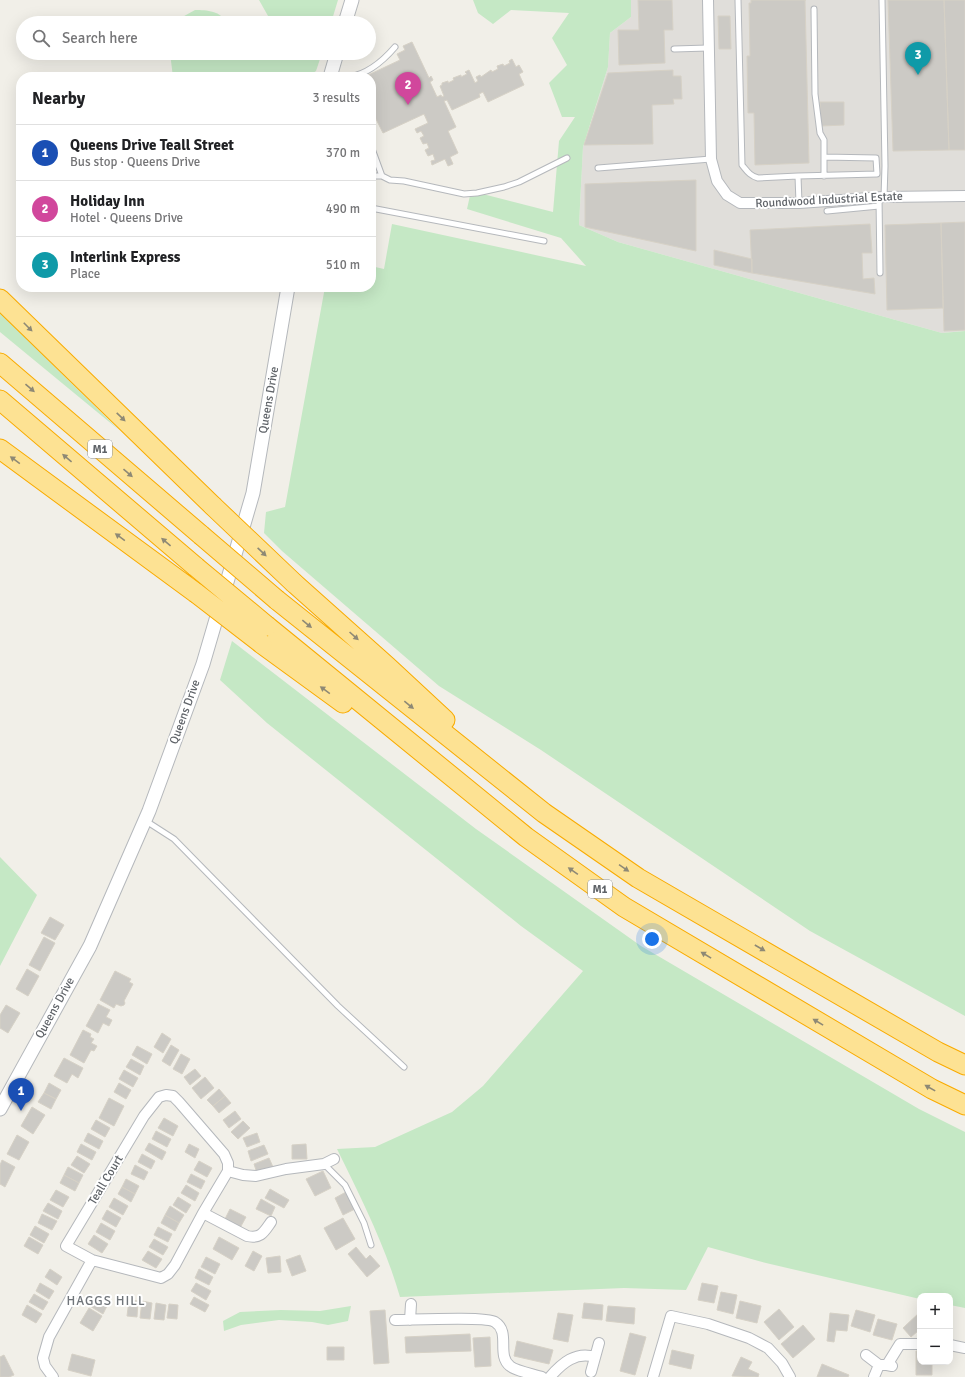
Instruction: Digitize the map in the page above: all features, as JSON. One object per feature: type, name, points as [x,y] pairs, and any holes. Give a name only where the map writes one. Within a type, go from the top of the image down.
[{"type":"highway","points":[[0,299],[213,506],[544,813]]},
{"type":"highway","name":"M1","points":[[0,363],[277,600],[544,813],[638,878],[938,1052],[965,1065]]},
{"type":"highway","name":"M1","points":[[0,400],[196,567],[264,635],[526,837],[624,907],[932,1089],[965,1105]]},
{"type":"highway","points":[[0,449],[196,593],[264,635]]},
{"type":"street","points":[[347,16],[352,0]]},
{"type":"street","name":"Roundwood Industrial Estate","points":[[708,0],[708,48],[712,159],[717,181],[727,195],[740,203],[799,203],[965,196]]},
{"type":"street","points":[[331,72],[335,60]]},
{"type":"street","name":"Queens Drive","points":[[0,1109],[90,946],[145,821],[203,664],[253,493],[287,292]]},
{"type":"street","name":"Teall Court","points":[[166,1095],[173,1096],[179,1102],[224,1154],[228,1163],[228,1171],[175,1265],[168,1274],[161,1278],[92,1260],[66,1246],[144,1116],[160,1097],[166,1095]]},
{"type":"street","points":[[228,1171],[243,1175],[256,1176],[286,1169],[324,1164],[334,1159]]},
{"type":"street","points":[[203,1213],[247,1236],[254,1238],[262,1234],[271,1222]]},
{"type":"street","points":[[53,1377],[45,1366],[43,1358],[49,1337],[92,1260]]},
{"type":"street","points":[[410,1320],[411,1304]]},
{"type":"street","points":[[653,1377],[671,1316],[708,1324],[749,1338],[768,1348],[782,1363],[790,1377]]},
{"type":"street","points":[[395,1320],[482,1319],[496,1322],[503,1335],[503,1349],[506,1362],[511,1367],[542,1377]]},
{"type":"street","points":[[592,1372],[600,1343]]},
{"type":"street","points":[[874,1377],[886,1365],[900,1344],[917,1344]]},
{"type":"street","points":[[953,1346],[965,1348]]},
{"type":"street","points":[[550,1377],[561,1366],[577,1356],[587,1354],[595,1357]]},
{"type":"street","points":[[866,1355],[886,1365]]},
{"type":"lane","points":[[738,0],[742,165],[747,172],[758,178],[877,174],[876,158],[824,157]]},
{"type":"lane","points":[[880,273],[881,200],[886,166],[882,0]]},
{"type":"lane","points":[[814,9],[815,94],[820,133],[824,140],[824,176]]},
{"type":"lane","points":[[363,72],[379,63],[395,46]]},
{"type":"lane","points":[[674,49],[708,48]]},
{"type":"lane","points":[[376,176],[382,176],[390,180],[464,194],[476,193],[519,182],[566,158]]},
{"type":"lane","points":[[598,168],[712,159]]},
{"type":"lane","points":[[376,160],[382,176]]},
{"type":"lane","points":[[798,176],[799,203]]},
{"type":"lane","points":[[827,211],[881,200]]},
{"type":"lane","points":[[376,209],[544,241]]},
{"type":"lane","points":[[145,821],[174,839],[338,1006],[404,1067]]},
{"type":"lane","points":[[324,1164],[345,1184],[364,1223],[371,1245]]},
{"type":"shaded area","points":[[631,0],[965,0],[965,331],[942,333],[618,242],[579,225],[583,147],[608,67],[610,33],[631,17]]},
{"type":"green space","points":[[259,0],[338,0],[333,16],[268,16]]},
{"type":"green space","points":[[473,0],[631,0],[631,17],[610,33],[608,67],[583,147],[579,225],[618,242],[942,333],[965,331],[965,1016],[810,931],[541,750],[439,686],[282,551],[264,533],[266,512],[285,507],[324,292],[376,292],[376,267],[384,269],[392,224],[586,266],[561,238],[467,209],[471,191],[553,212],[559,141],[575,117],[562,117],[549,83],[567,65],[552,38],[569,13],[511,10],[493,24],[478,13]]},
{"type":"green space","points":[[195,10],[209,11],[221,16],[184,16]]},
{"type":"green space","points":[[171,60],[320,60],[314,72],[172,72]]},
{"type":"green space","points":[[0,313],[119,430],[0,332]]},
{"type":"green space","points":[[232,641],[476,829],[641,946],[919,1109],[965,1132],[965,1308],[953,1306],[953,1293],[917,1293],[917,1298],[766,1263],[708,1247],[686,1290],[624,1288],[400,1297],[380,1240],[337,1149],[375,1147],[452,1112],[483,1086],[583,971],[521,926],[267,723],[220,680]]},
{"type":"green space","points":[[0,857],[37,895],[0,966]]},
{"type":"green space","points":[[351,1306],[348,1321],[328,1325],[312,1322],[279,1320],[241,1325],[224,1331],[223,1321],[240,1312],[281,1310],[320,1311]]},
{"type":"building","points":[[638,0],[672,0],[673,30],[664,30],[665,63],[619,65],[618,30],[639,30]]},
{"type":"building","points":[[751,0],[805,0],[809,163],[755,165],[754,113],[748,113],[747,56],[750,56],[749,3],[751,3]]},
{"type":"building","points":[[888,0],[944,0],[949,150],[893,151]]},
{"type":"building","points":[[944,0],[965,0],[965,150],[949,150]]},
{"type":"building","points":[[718,16],[730,16],[731,49],[719,49]]},
{"type":"building","points":[[412,42],[429,78],[431,76],[433,80],[430,82],[437,97],[441,95],[442,97],[444,96],[440,86],[442,83],[448,81],[448,83],[454,80],[453,78],[461,75],[461,77],[467,74],[465,72],[469,70],[475,83],[478,81],[476,77],[480,75],[481,77],[491,70],[492,72],[498,69],[497,66],[503,64],[504,66],[510,63],[509,61],[512,59],[516,67],[519,65],[523,72],[519,74],[524,85],[488,102],[483,92],[479,94],[480,97],[452,110],[447,100],[444,101],[456,127],[448,131],[458,153],[450,157],[453,164],[448,166],[445,159],[432,165],[431,161],[435,160],[433,154],[428,156],[425,150],[429,148],[427,143],[423,144],[420,138],[424,136],[421,131],[417,133],[415,129],[428,123],[424,114],[383,133],[376,119],[376,72],[375,72],[400,60],[397,54],[405,50],[403,46]]},
{"type":"building","points":[[673,70],[673,76],[681,76],[682,99],[673,99],[674,104],[652,105],[653,144],[584,145],[608,73]]},
{"type":"building","points":[[820,102],[844,102],[844,125],[821,126]]},
{"type":"building","points":[[696,180],[696,251],[585,227],[585,184]]},
{"type":"building","points":[[965,222],[965,330],[944,331],[941,223]]},
{"type":"building","points":[[941,223],[943,308],[887,310],[885,225]]},
{"type":"building","points":[[870,224],[872,253],[862,253],[863,279],[874,278],[875,294],[752,273],[750,230]]},
{"type":"building","points":[[714,250],[752,259],[752,273],[714,265]]},
{"type":"building","points":[[50,917],[64,925],[55,940],[41,933]]},
{"type":"building","points":[[44,937],[55,943],[40,971],[29,965]]},
{"type":"building","points":[[27,969],[39,976],[28,996],[16,989]]},
{"type":"building","points":[[115,971],[131,979],[129,982],[133,984],[124,1001],[124,1005],[121,1006],[116,1004],[114,1008],[100,1000]]},
{"type":"building","points":[[98,1004],[110,1010],[106,1017],[112,1020],[109,1026],[103,1023],[98,1033],[86,1026]]},
{"type":"building","points":[[6,1005],[20,1013],[8,1033],[0,1028],[0,1015]]},
{"type":"building","points":[[83,1030],[91,1034],[90,1037],[94,1039],[91,1043],[97,1046],[94,1051],[91,1050],[84,1063],[70,1055]]},
{"type":"building","points":[[162,1033],[171,1039],[163,1053],[154,1047]]},
{"type":"building","points":[[171,1045],[179,1050],[170,1066],[162,1061]]},
{"type":"building","points":[[137,1046],[152,1054],[147,1064],[132,1055]]},
{"type":"building","points":[[181,1054],[190,1059],[182,1074],[173,1069]]},
{"type":"building","points":[[64,1058],[83,1068],[78,1078],[72,1074],[67,1083],[54,1076]]},
{"type":"building","points":[[131,1059],[144,1066],[140,1075],[126,1067]]},
{"type":"building","points":[[195,1069],[201,1076],[190,1085],[184,1077]]},
{"type":"building","points":[[124,1070],[138,1078],[133,1087],[119,1079]]},
{"type":"building","points":[[205,1077],[214,1088],[201,1099],[192,1088]]},
{"type":"building","points":[[49,1083],[61,1090],[56,1099],[44,1093]]},
{"type":"building","points":[[119,1083],[131,1090],[126,1099],[114,1092]]},
{"type":"building","points":[[219,1089],[225,1096],[213,1106],[207,1100]]},
{"type":"building","points":[[44,1093],[56,1099],[51,1109],[38,1102]]},
{"type":"building","points":[[225,1096],[231,1103],[219,1113],[213,1106]]},
{"type":"building","points":[[109,1098],[124,1106],[114,1126],[99,1118]]},
{"type":"building","points":[[32,1107],[45,1115],[33,1134],[21,1126]]},
{"type":"building","points":[[235,1111],[241,1119],[229,1128],[223,1120]]},
{"type":"building","points":[[164,1118],[178,1126],[173,1136],[158,1128]]},
{"type":"building","points":[[96,1120],[110,1128],[105,1137],[91,1129]]},
{"type":"building","points":[[243,1121],[250,1128],[238,1139],[231,1132]]},
{"type":"building","points":[[156,1131],[171,1139],[167,1147],[152,1139]]},
{"type":"building","points":[[88,1133],[103,1141],[99,1149],[84,1141]]},
{"type":"building","points":[[257,1133],[260,1142],[247,1147],[243,1138]]},
{"type":"building","points":[[17,1135],[29,1142],[19,1160],[7,1154]]},
{"type":"building","points":[[149,1143],[166,1152],[162,1160],[145,1150]]},
{"type":"building","points":[[81,1144],[96,1152],[92,1160],[77,1152]]},
{"type":"building","points":[[189,1144],[199,1149],[195,1158],[185,1152]]},
{"type":"building","points":[[306,1144],[307,1159],[292,1159],[292,1145]]},
{"type":"building","points":[[264,1145],[268,1154],[251,1161],[248,1151]]},
{"type":"building","points":[[142,1154],[155,1161],[151,1169],[138,1162]]},
{"type":"building","points":[[77,1156],[90,1164],[84,1173],[71,1165]]},
{"type":"building","points":[[269,1158],[273,1167],[257,1173],[254,1164]]},
{"type":"building","points":[[2,1160],[15,1167],[5,1187],[0,1184],[0,1165]]},
{"type":"building","points":[[199,1161],[212,1168],[207,1177],[194,1170]]},
{"type":"building","points":[[135,1165],[148,1172],[144,1180],[131,1174]]},
{"type":"building","points":[[68,1167],[83,1175],[79,1183],[64,1175]]},
{"type":"building","points":[[323,1171],[331,1188],[315,1196],[306,1179]]},
{"type":"building","points":[[191,1174],[205,1181],[201,1189],[187,1182]]},
{"type":"building","points":[[64,1175],[79,1183],[75,1191],[60,1183]]},
{"type":"building","points":[[126,1179],[139,1186],[135,1194],[122,1187]]},
{"type":"building","points":[[186,1185],[199,1193],[195,1201],[181,1193]]},
{"type":"building","points":[[122,1187],[135,1194],[131,1202],[118,1194]]},
{"type":"building","points":[[270,1189],[289,1200],[284,1208],[265,1198]]},
{"type":"building","points":[[56,1190],[69,1197],[63,1207],[50,1200]]},
{"type":"building","points":[[346,1192],[355,1209],[343,1215],[335,1198]]},
{"type":"building","points":[[178,1197],[191,1205],[186,1213],[173,1205]]},
{"type":"building","points":[[114,1198],[128,1206],[123,1215],[109,1207]]},
{"type":"building","points":[[261,1199],[275,1207],[271,1216],[256,1209]]},
{"type":"building","points":[[48,1203],[62,1211],[58,1219],[43,1211]]},
{"type":"building","points":[[170,1206],[184,1215],[179,1223],[165,1215]]},
{"type":"building","points":[[230,1209],[246,1217],[240,1228],[225,1219]]},
{"type":"building","points":[[107,1210],[121,1218],[116,1227],[102,1219]]},
{"type":"building","points":[[42,1214],[57,1221],[52,1230],[38,1223]]},
{"type":"building","points":[[165,1215],[179,1223],[175,1231],[161,1223]]},
{"type":"building","points":[[343,1218],[355,1239],[336,1250],[324,1228]]},
{"type":"building","points":[[101,1223],[115,1231],[110,1240],[96,1232]]},
{"type":"building","points":[[35,1226],[49,1234],[44,1243],[30,1235]]},
{"type":"building","points":[[158,1227],[172,1234],[168,1242],[154,1235]]},
{"type":"building","points":[[94,1235],[108,1244],[102,1253],[88,1244]]},
{"type":"building","points":[[29,1237],[43,1245],[38,1254],[24,1246]]},
{"type":"building","points":[[219,1237],[239,1248],[232,1260],[213,1249]]},
{"type":"building","points":[[154,1239],[168,1247],[163,1255],[149,1247]]},
{"type":"building","points":[[356,1247],[366,1259],[370,1255],[380,1266],[367,1277],[348,1254]]},
{"type":"building","points":[[148,1251],[162,1259],[156,1268],[142,1260]]},
{"type":"building","points":[[253,1251],[262,1256],[254,1271],[245,1266]]},
{"type":"building","points":[[300,1255],[306,1271],[292,1276],[286,1260]]},
{"type":"building","points":[[280,1256],[281,1272],[268,1273],[266,1258]]},
{"type":"building","points":[[206,1257],[220,1264],[215,1274],[201,1267]]},
{"type":"building","points":[[50,1269],[62,1277],[57,1285],[45,1277]]},
{"type":"building","points":[[199,1269],[213,1277],[209,1285],[195,1278]]},
{"type":"building","points":[[40,1283],[54,1291],[49,1299],[36,1291]]},
{"type":"building","points":[[196,1283],[211,1291],[206,1300],[191,1291]]},
{"type":"building","points":[[702,1283],[718,1286],[714,1303],[698,1300]]},
{"type":"building","points":[[721,1292],[737,1295],[733,1314],[717,1310]]},
{"type":"building","points":[[34,1294],[48,1302],[43,1310],[29,1302]]},
{"type":"building","points":[[95,1297],[108,1304],[103,1314],[90,1306]]},
{"type":"building","points":[[194,1297],[209,1305],[205,1312],[190,1304]]},
{"type":"building","points":[[129,1300],[138,1301],[137,1317],[127,1316]]},
{"type":"building","points":[[142,1301],[152,1303],[150,1319],[140,1318]]},
{"type":"building","points":[[740,1301],[761,1306],[757,1323],[736,1318]]},
{"type":"building","points":[[156,1303],[166,1305],[164,1320],[154,1319]]},
{"type":"building","points":[[584,1303],[603,1305],[602,1320],[582,1318]]},
{"type":"building","points":[[169,1304],[178,1305],[177,1319],[167,1318]]},
{"type":"building","points":[[27,1305],[42,1314],[36,1323],[22,1315]]},
{"type":"building","points":[[608,1306],[635,1308],[634,1324],[606,1321]]},
{"type":"building","points":[[89,1308],[102,1316],[93,1331],[80,1323]]},
{"type":"building","points":[[779,1309],[794,1327],[779,1340],[764,1322]]},
{"type":"building","points":[[385,1310],[389,1363],[374,1364],[370,1311]]},
{"type":"building","points":[[856,1310],[875,1315],[870,1332],[851,1326]]},
{"type":"building","points":[[558,1313],[573,1315],[568,1342],[553,1339]]},
{"type":"building","points":[[830,1313],[849,1315],[847,1331],[836,1330],[834,1342],[827,1341]]},
{"type":"building","points":[[917,1315],[917,1332],[911,1337],[903,1328]]},
{"type":"building","points":[[878,1319],[897,1324],[892,1340],[873,1335]]},
{"type":"building","points":[[803,1325],[815,1339],[793,1358],[781,1344]]},
{"type":"building","points":[[630,1333],[646,1337],[635,1375],[620,1371]]},
{"type":"building","points":[[470,1334],[471,1351],[406,1353],[405,1337]]},
{"type":"building","points":[[490,1337],[491,1366],[475,1367],[473,1338]]},
{"type":"building","points":[[517,1341],[553,1350],[549,1364],[514,1356]]},
{"type":"building","points":[[327,1347],[344,1347],[344,1360],[327,1360]]},
{"type":"building","points":[[672,1350],[694,1355],[691,1369],[669,1364]]},
{"type":"building","points":[[917,1351],[917,1365],[932,1365],[932,1375],[916,1375]]},
{"type":"building","points":[[72,1354],[95,1360],[91,1376],[68,1370]]},
{"type":"building","points":[[4,1355],[14,1375],[9,1377],[0,1377],[0,1357]]},
{"type":"building","points":[[741,1357],[752,1362],[748,1369],[759,1374],[758,1377],[732,1376]]},
{"type":"building","points":[[822,1364],[849,1375],[848,1377],[817,1377]]},
{"type":"place","name":"Interlink Express","points":[[918,75]]},
{"type":"place","name":"Holiday Inn","points":[[408,105]]},
{"type":"place","name":"Queens Drive Teall Street","points":[[21,1111]]},
{"type":"district","name":"HAGGS HILL","points":[[106,1301]]}]
